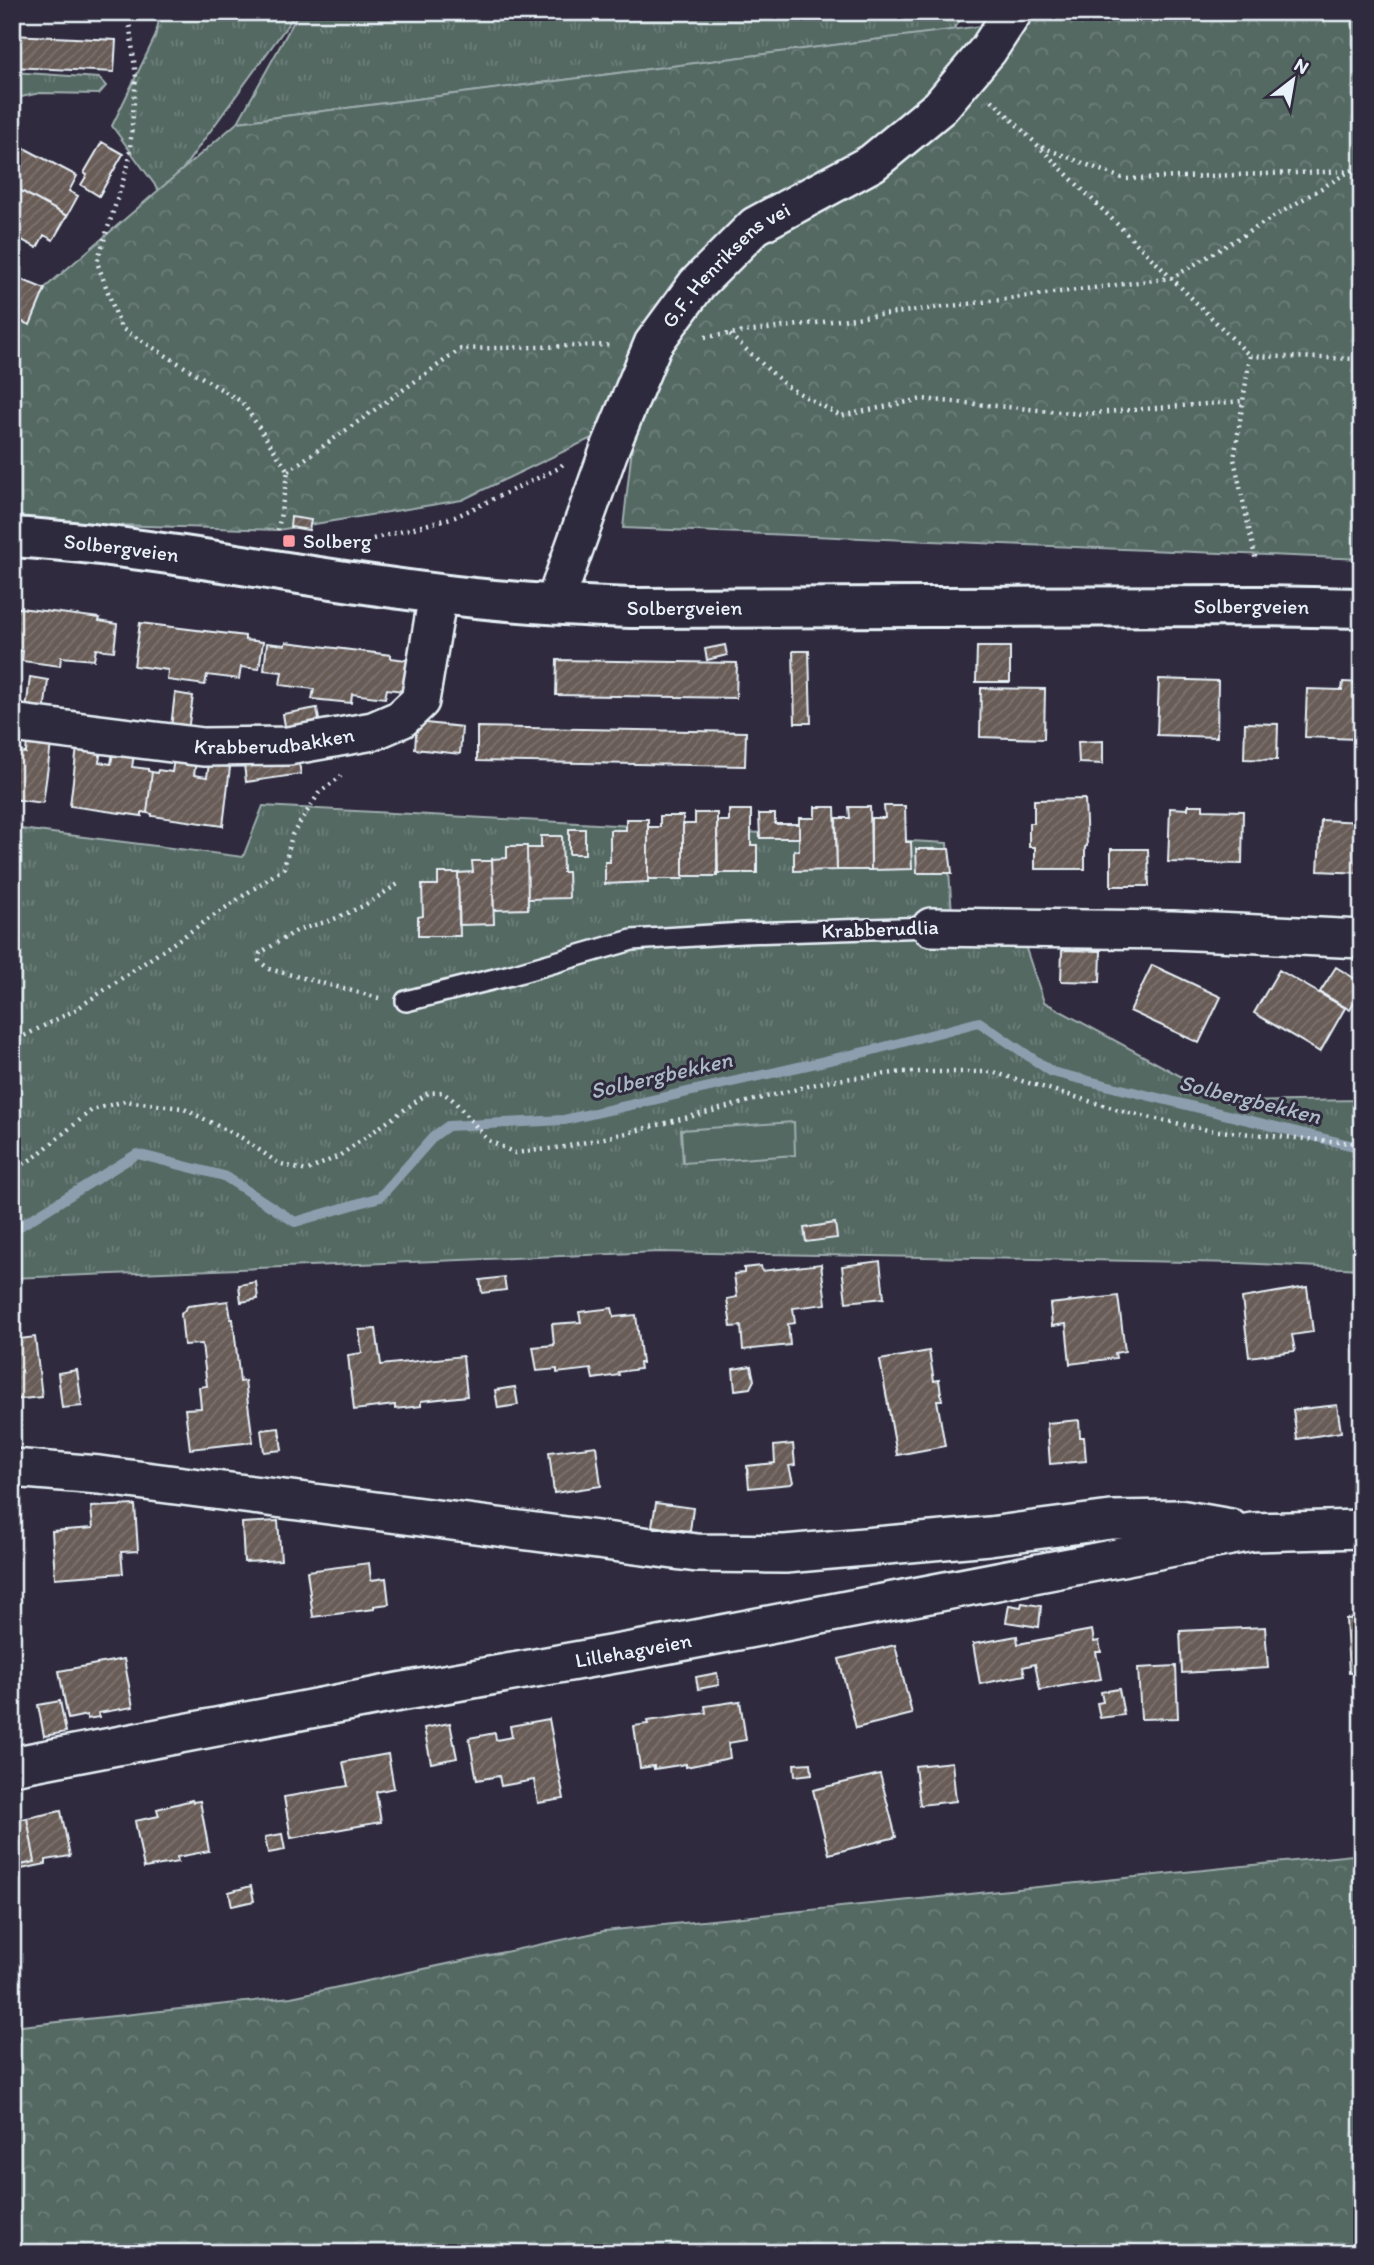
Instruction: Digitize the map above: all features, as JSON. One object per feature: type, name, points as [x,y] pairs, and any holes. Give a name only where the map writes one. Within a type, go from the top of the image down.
[{"type":"street","name":"G.F. Henriksens vei","points":[[554,605],[610,448],[653,344],[696,284],[755,226],[873,163],[940,107],[988,50],[1013,12]]},
{"type":"street","name":"Solbergveien","points":[[12,537],[138,551],[438,594],[554,605],[631,608],[1362,608]]},
{"type":"street","name":"Krabberudbakken","points":[[12,723],[203,747],[288,746],[373,731],[401,719],[420,701],[438,594]]},
{"type":"street","name":"Krabberudlia","points":[[931,927],[1173,930],[1362,939]]},
{"type":"street","name":"Lillehagveien","points":[[12,1468],[99,1475],[697,1553],[785,1554],[989,1536],[1111,1521],[1179,1519],[1252,1532]]},
{"type":"street","name":"Lillehagveien","points":[[12,1766],[399,1692],[649,1648],[1252,1532],[1362,1529]]},
{"type":"lane","name":"Krabberudlia","points":[[406,1002],[632,940],[743,933],[931,927]]},
{"type":"path","points":[[128,12],[136,77],[129,162],[97,262],[121,328],[242,402],[288,471],[278,530]]},
{"type":"path","points":[[988,50],[986,93],[1250,356],[1362,359]]},
{"type":"path","points":[[1038,145],[1124,179],[1350,171],[1362,168]]},
{"type":"path","points":[[288,471],[461,349],[653,344],[1172,278],[1350,171]]},
{"type":"path","points":[[729,334],[789,388],[841,416],[922,399],[1082,414],[1243,401]]},
{"type":"path","points":[[1250,356],[1234,459],[1256,561]]},
{"type":"path","points":[[373,539],[455,517],[559,468],[587,441],[610,448]]},
{"type":"path","points":[[12,1042],[75,1010],[284,868],[292,835],[319,793],[359,762],[373,731]]},
{"type":"path","points":[[398,884],[365,905],[289,936],[260,953],[259,961],[269,969],[389,1001],[406,1002]]},
{"type":"path","points":[[12,1172],[92,1110],[125,1101],[182,1108],[242,1138],[278,1163],[306,1171],[339,1156],[428,1093],[442,1093],[453,1100],[488,1140],[515,1153],[564,1147],[631,1132],[828,1081],[903,1072],[992,1072],[1129,1113],[1208,1130],[1362,1144]]},
{"type":"green space","points":[[161,12],[297,12],[163,196],[112,126],[155,37]]},
{"type":"green space","points":[[299,12],[966,12],[953,30],[238,122]]},
{"type":"green space","points":[[1089,12],[1362,12],[1362,559],[623,528],[633,438],[602,433],[462,500],[278,530],[12,522],[12,316],[238,122]]},
{"type":"green space","points":[[12,72],[99,78],[106,86],[99,94],[40,93],[12,99]]},
{"type":"green space","points":[[263,806],[947,843],[953,927],[1022,937],[1044,1002],[1228,1102],[1362,1100],[1362,1269],[1238,1263],[660,1252],[12,1278],[12,828],[243,857]]},
{"type":"green space","points":[[794,1122],[795,1155],[683,1163],[681,1130]]},
{"type":"green space","points":[[1362,1854],[1362,2253],[12,2253],[12,2027],[291,1997],[604,1931]]},
{"type":"building","points":[[12,35],[116,40],[114,72],[12,67]]},
{"type":"building","points":[[102,142],[123,154],[99,196],[81,185],[87,175],[84,173]]},
{"type":"building","points":[[24,148],[77,176],[69,191],[78,196],[67,216],[12,186],[12,170]]},
{"type":"building","points":[[12,186],[67,216],[53,240],[44,235],[37,248],[12,235]]},
{"type":"building","points":[[13,276],[45,289],[30,325],[12,318]]},
{"type":"building","points":[[291,517],[311,520],[309,530],[290,527]]},
{"type":"building","points":[[12,607],[100,618],[99,621],[117,624],[114,651],[96,649],[94,660],[61,657],[60,666],[22,661],[23,651],[12,650]]},
{"type":"building","points":[[140,623],[245,636],[245,640],[263,642],[259,669],[241,667],[239,679],[207,675],[205,685],[167,680],[168,670],[134,666]]},
{"type":"building","points":[[286,642],[391,655],[391,658],[407,660],[403,691],[387,689],[385,698],[352,694],[351,703],[312,699],[314,689],[280,685],[282,672],[264,670],[267,643],[285,645]]},
{"type":"building","points":[[725,645],[727,655],[707,660],[705,649]]},
{"type":"building","points":[[977,647],[1010,647],[1010,682],[976,682]]},
{"type":"building","points":[[793,651],[809,651],[811,723],[795,723]]},
{"type":"building","points":[[557,660],[737,663],[736,698],[556,695]]},
{"type":"building","points":[[30,677],[48,680],[44,713],[26,711]]},
{"type":"building","points":[[1159,679],[1218,681],[1217,737],[1157,735]]},
{"type":"building","points":[[1343,682],[1362,683],[1362,737],[1305,737],[1307,689],[1342,690]]},
{"type":"building","points":[[981,688],[1045,689],[1044,739],[980,737]]},
{"type":"building","points":[[175,693],[193,696],[188,730],[171,727]]},
{"type":"building","points":[[317,708],[320,726],[286,732],[283,714]]},
{"type":"building","points":[[417,722],[462,727],[460,754],[415,749]]},
{"type":"building","points":[[1245,723],[1278,724],[1277,760],[1244,759]]},
{"type":"building","points":[[477,727],[746,732],[745,766],[477,761]]},
{"type":"building","points":[[12,739],[16,740],[14,751],[26,753],[27,741],[51,744],[43,803],[12,799]]},
{"type":"building","points":[[1103,741],[1103,764],[1079,763],[1078,742]]},
{"type":"building","points":[[77,747],[101,750],[99,762],[111,764],[113,752],[134,755],[132,767],[152,772],[147,813],[142,812],[142,816],[70,806]]},
{"type":"building","points":[[298,757],[301,774],[246,782],[244,764]]},
{"type":"building","points":[[174,759],[196,762],[194,775],[207,777],[209,764],[230,767],[223,826],[152,816],[147,813],[152,772],[172,772]]},
{"type":"building","points":[[1085,799],[1085,869],[1035,869],[1035,847],[1029,847],[1029,823],[1034,823],[1034,800]]},
{"type":"building","points":[[1188,805],[1203,805],[1203,810],[1243,811],[1242,864],[1168,862],[1170,808],[1188,809]]},
{"type":"building","points":[[884,806],[905,806],[906,842],[911,842],[912,869],[871,870],[871,818],[885,818]]},
{"type":"building","points":[[815,807],[835,807],[837,870],[794,871],[794,850],[799,851],[799,818],[815,818]]},
{"type":"building","points":[[849,807],[870,807],[871,870],[837,870],[836,818],[850,818]]},
{"type":"building","points":[[729,810],[751,810],[751,845],[757,845],[757,873],[718,873],[717,821],[729,821]]},
{"type":"building","points":[[695,813],[717,813],[717,876],[683,876],[683,824],[695,824]]},
{"type":"building","points":[[759,814],[775,814],[775,824],[799,824],[799,838],[760,838]]},
{"type":"building","points":[[660,816],[683,816],[683,879],[648,879],[648,827],[660,827]]},
{"type":"building","points":[[626,819],[648,819],[648,882],[605,884],[605,862],[610,862],[610,830],[626,830]]},
{"type":"building","points":[[1321,820],[1362,822],[1362,873],[1318,871]]},
{"type":"building","points":[[569,829],[585,829],[585,854],[569,854]]},
{"type":"building","points":[[541,836],[562,836],[563,872],[568,872],[569,898],[528,899],[527,848],[541,848]]},
{"type":"building","points":[[507,846],[527,846],[528,909],[494,910],[492,859],[507,858]]},
{"type":"building","points":[[916,849],[949,849],[952,873],[917,873]]},
{"type":"building","points":[[1111,849],[1148,849],[1149,886],[1111,886]]},
{"type":"building","points":[[472,861],[492,861],[494,924],[459,925],[458,873],[473,872]]},
{"type":"building","points":[[438,873],[458,873],[460,936],[418,936],[418,917],[423,916],[422,885],[438,885]]},
{"type":"building","points":[[1062,950],[1101,951],[1100,982],[1061,981]]},
{"type":"building","points":[[1152,965],[1221,997],[1199,1043],[1130,1011]]},
{"type":"building","points":[[1336,967],[1362,983],[1362,990],[1350,1010],[1320,992]]},
{"type":"building","points":[[1279,970],[1345,1008],[1320,1052],[1254,1013]]},
{"type":"building","points":[[835,1223],[837,1238],[806,1242],[804,1228]]},
{"type":"building","points":[[880,1261],[884,1298],[846,1302],[842,1266]]},
{"type":"building","points":[[821,1264],[826,1304],[793,1308],[795,1323],[788,1324],[790,1345],[743,1350],[741,1326],[731,1327],[727,1299],[737,1297],[734,1274],[744,1273],[744,1268],[761,1266],[762,1271]]},
{"type":"building","points":[[504,1277],[506,1290],[482,1293],[480,1280]]},
{"type":"building","points":[[256,1282],[258,1299],[241,1302],[239,1285]]},
{"type":"building","points":[[1307,1287],[1313,1332],[1292,1335],[1295,1351],[1249,1357],[1242,1298]]},
{"type":"building","points":[[1118,1296],[1125,1351],[1115,1353],[1116,1358],[1070,1364],[1066,1324],[1052,1326],[1050,1304]]},
{"type":"building","points":[[228,1301],[233,1319],[240,1382],[245,1381],[253,1442],[190,1449],[185,1409],[201,1408],[199,1387],[207,1386],[202,1344],[184,1345],[181,1314],[188,1306]]},
{"type":"building","points":[[612,1308],[614,1317],[636,1315],[642,1363],[639,1363],[640,1369],[593,1379],[591,1369],[557,1373],[557,1369],[537,1371],[533,1347],[554,1345],[552,1324],[581,1322],[579,1312]]},
{"type":"building","points":[[376,1329],[381,1365],[463,1356],[467,1396],[421,1401],[421,1406],[395,1409],[395,1405],[354,1410],[348,1355],[362,1353],[359,1330]]},
{"type":"building","points":[[35,1337],[42,1397],[12,1400],[12,1340]]},
{"type":"building","points":[[929,1351],[934,1381],[939,1380],[942,1400],[937,1400],[945,1446],[897,1455],[880,1360]]},
{"type":"building","points":[[751,1366],[754,1380],[750,1388],[735,1390],[733,1369]]},
{"type":"building","points":[[77,1370],[82,1406],[62,1408],[58,1373]]},
{"type":"building","points":[[515,1387],[518,1405],[498,1408],[495,1390]]},
{"type":"building","points":[[1337,1405],[1341,1432],[1297,1439],[1293,1410]]},
{"type":"building","points":[[1079,1420],[1086,1461],[1050,1464],[1047,1423]]},
{"type":"building","points":[[279,1428],[282,1450],[264,1452],[261,1430]]},
{"type":"building","points":[[793,1444],[795,1465],[789,1466],[793,1482],[791,1484],[749,1488],[747,1466],[775,1463],[774,1446]]},
{"type":"building","points":[[596,1446],[601,1486],[554,1493],[549,1452]]},
{"type":"building","points":[[656,1503],[693,1508],[690,1531],[652,1526]]},
{"type":"building","points":[[135,1505],[138,1551],[121,1552],[123,1573],[55,1578],[52,1531],[93,1528],[91,1507]]},
{"type":"building","points":[[278,1521],[281,1560],[244,1562],[242,1523]]},
{"type":"building","points":[[369,1563],[371,1580],[386,1578],[389,1604],[374,1606],[374,1609],[313,1617],[307,1571]]},
{"type":"building","points":[[1022,1603],[1041,1606],[1039,1627],[1006,1622],[1009,1605],[1021,1607]]},
{"type":"building","points":[[1362,1618],[1362,1672],[1349,1673],[1346,1619]]},
{"type":"building","points":[[1265,1627],[1268,1668],[1182,1673],[1180,1631]]},
{"type":"building","points":[[1092,1630],[1094,1642],[1099,1641],[1101,1652],[1096,1652],[1101,1679],[1040,1690],[1035,1664],[1023,1667],[1025,1675],[980,1684],[973,1644],[1017,1636],[1018,1644]]},
{"type":"building","points":[[895,1645],[912,1714],[856,1728],[839,1659]]},
{"type":"building","points":[[124,1659],[133,1707],[98,1713],[99,1717],[87,1719],[87,1715],[68,1719],[59,1671]]},
{"type":"building","points":[[1176,1666],[1178,1718],[1141,1719],[1138,1668]]},
{"type":"building","points":[[717,1673],[719,1685],[698,1689],[696,1677]]},
{"type":"building","points":[[1119,1689],[1124,1715],[1100,1718],[1097,1703],[1103,1702],[1101,1692]]},
{"type":"building","points":[[60,1701],[66,1732],[44,1736],[38,1705]]},
{"type":"building","points":[[740,1701],[746,1740],[728,1743],[730,1758],[686,1767],[686,1764],[654,1769],[654,1766],[640,1768],[634,1726],[648,1724],[647,1721],[706,1713],[705,1706]]},
{"type":"building","points":[[549,1719],[564,1799],[538,1803],[534,1780],[501,1786],[499,1776],[477,1780],[469,1738],[495,1733],[496,1740],[512,1737],[510,1726]]},
{"type":"building","points":[[450,1723],[457,1758],[431,1763],[424,1728]]},
{"type":"building","points":[[388,1754],[394,1788],[376,1792],[381,1822],[291,1838],[284,1797],[348,1786],[343,1762]]},
{"type":"building","points":[[952,1762],[956,1801],[920,1805],[915,1766]]},
{"type":"building","points":[[811,1763],[812,1774],[795,1776],[794,1764]]},
{"type":"building","points":[[880,1774],[896,1837],[829,1854],[813,1790]]},
{"type":"building","points":[[192,1800],[200,1801],[209,1851],[177,1857],[178,1862],[144,1868],[135,1821],[159,1816],[157,1809]]},
{"type":"building","points":[[61,1811],[70,1856],[46,1860],[46,1864],[21,1869],[20,1865],[35,1862],[27,1818]]},
{"type":"building","points":[[27,1818],[35,1862],[12,1867],[12,1821]]},
{"type":"building","points":[[282,1834],[285,1850],[268,1853],[265,1837]]},
{"type":"building","points":[[251,1886],[254,1901],[232,1906],[229,1892]]},
{"type":"waterway","name":"Solbergbekken","points":[[12,1231],[137,1154],[224,1176],[295,1222],[380,1197],[434,1136],[448,1126],[564,1120],[869,1051],[979,1022],[1052,1072],[1362,1148]]},
{"type":"place","name":"Solberg","points":[[289,541]]}]
